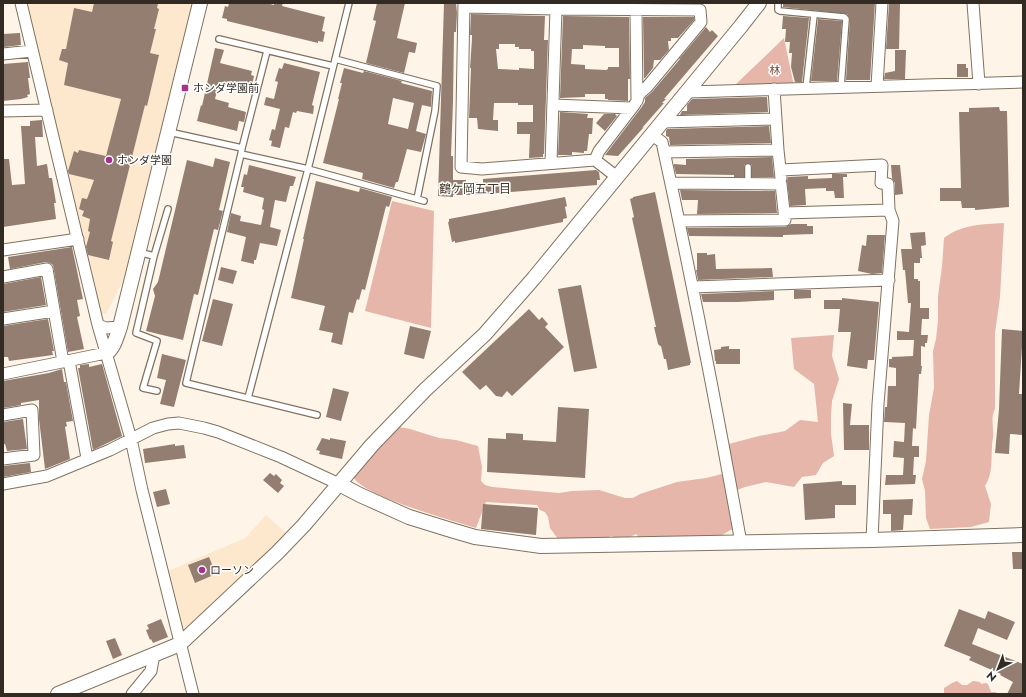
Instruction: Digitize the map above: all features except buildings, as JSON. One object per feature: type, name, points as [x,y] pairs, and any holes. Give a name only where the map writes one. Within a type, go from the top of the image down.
[{"type":"street","points":[[21,3],[98,325],[131,439],[192,694]]},
{"type":"street","points":[[3,374],[106,353],[112,346],[120,327],[200,3]]},
{"type":"street","points":[[58,694],[180,644],[277,553],[304,525],[372,445],[484,334],[534,278],[688,92],[759,3]]},
{"type":"street","points":[[877,86],[882,3]]},
{"type":"street","points":[[973,3],[979,84]]},
{"type":"street","points":[[595,160],[599,151],[634,104],[642,90],[647,87],[700,22],[700,10],[556,9],[464,5],[461,167],[482,169],[595,160],[617,177]]},
{"type":"street","points":[[551,163],[556,9]]},
{"type":"street","points":[[634,104],[636,10]]},
{"type":"street","points":[[3,54],[32,51]]},
{"type":"street","points":[[688,92],[1023,82]]},
{"type":"street","points":[[680,221],[785,220],[775,119],[774,89]]},
{"type":"street","points":[[553,106],[634,104]]},
{"type":"street","points":[[3,111],[47,110]]},
{"type":"street","points":[[663,122],[775,119]]},
{"type":"street","points":[[652,135],[662,142],[680,221],[717,405],[741,543]]},
{"type":"street","points":[[664,152],[778,150]]},
{"type":"street","points":[[781,170],[882,165],[881,183],[888,184],[889,210],[893,221],[878,404],[872,540]]},
{"type":"street","points":[[671,183],[781,184]]},
{"type":"street","points":[[784,213],[889,210]]},
{"type":"street","points":[[3,250],[78,239]]},
{"type":"street","points":[[3,277],[47,269],[54,311],[88,458]]},
{"type":"street","points":[[693,287],[889,280]]},
{"type":"street","points":[[3,319],[54,311]]},
{"type":"street","points":[[98,325],[106,328],[120,327]]},
{"type":"street","points":[[3,415],[32,410],[34,454],[3,459]]},
{"type":"street","points":[[3,484],[47,476],[79,464],[88,458],[110,450],[154,428],[179,423],[218,432],[268,452],[409,517],[469,535],[501,541],[541,546],[741,543],[1023,535]]},
{"type":"street","points":[[132,694],[151,671],[154,654]]},
{"type":"lane","points":[[248,398],[308,169],[349,3]]},
{"type":"lane","points":[[778,3],[778,10],[780,11],[844,17],[846,19],[841,87]]},
{"type":"lane","points":[[806,88],[814,14]]},
{"type":"lane","points":[[219,39],[333,66]]},
{"type":"lane","points":[[267,51],[186,383],[317,415]]},
{"type":"lane","points":[[335,59],[437,86],[435,111],[417,199]]},
{"type":"lane","points":[[168,132],[424,201]]},
{"type":"lane","points":[[748,167],[748,184]]},
{"type":"lane","points":[[157,391],[143,388],[157,341],[136,332],[154,256],[168,209]]},
{"type":"lane","points":[[138,252],[154,256]]},
{"type":"shaded area","name":"ホンダ学園","points":[[24,3],[194,3],[186,41],[124,279],[106,314],[100,314]]},
{"type":"shaded area","points":[[266,515],[286,533],[220,598],[183,630],[168,571],[245,538]]},
{"type":"green space","name":"林","points":[[784,38],[794,86],[733,87]]},
{"type":"green space","points":[[392,201],[434,211],[431,328],[365,311]]},
{"type":"green space","points":[[1004,223],[1000,297],[995,333],[995,409],[993,417],[991,467],[988,481],[985,486],[991,504],[989,522],[971,527],[930,529],[926,518],[925,491],[922,479],[926,461],[929,415],[934,388],[933,351],[938,321],[938,296],[944,238],[957,230],[964,228]]},
{"type":"green space","points":[[834,335],[832,356],[839,379],[832,401],[831,416],[831,434],[834,456],[823,463],[816,475],[802,477],[794,487],[766,482],[729,493],[734,528],[722,535],[703,538],[640,538],[636,534],[623,539],[611,536],[606,539],[558,539],[550,528],[548,517],[545,512],[540,510],[537,505],[486,502],[476,528],[389,499],[359,483],[353,476],[399,427],[439,438],[456,440],[478,446],[482,467],[481,481],[485,485],[492,487],[559,493],[599,490],[625,498],[633,498],[640,494],[677,482],[722,474],[721,446],[785,431],[800,420],[818,422],[814,384],[794,369],[791,338]]},
{"type":"green space","points":[[957,681],[962,685],[967,685],[973,681],[980,682],[981,684],[985,683],[988,684],[991,692],[996,692],[998,694],[944,694],[944,688]]},
{"type":"place","name":"ホンダ学園前","points":[[185,88]]},
{"type":"place","name":"ホンダ学園","points":[[109,160]]},
{"type":"place","name":"ローソン","points":[[202,570]]},
{"type":"district","name":"鶴ケ岡五丁目","points":[[475,189]]}]
